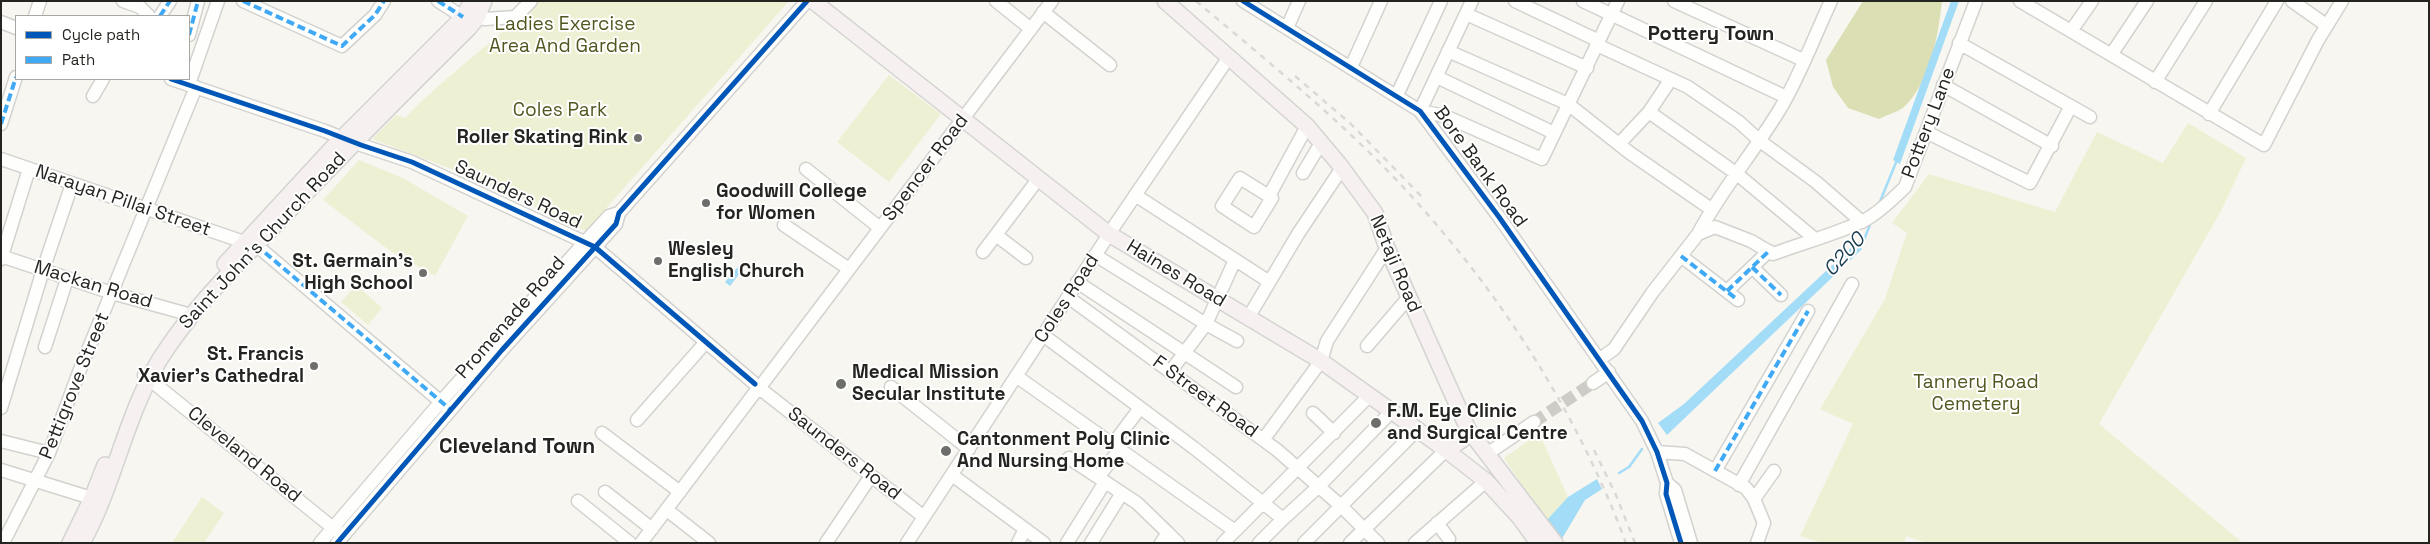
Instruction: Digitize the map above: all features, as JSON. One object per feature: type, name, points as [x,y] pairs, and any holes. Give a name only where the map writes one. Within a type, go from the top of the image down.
[{"type":"main road","name":"Saint John's Church Road","points":[[470,17],[472,1]]},
{"type":"main road","name":"Saint John's Church Road","points":[[147,377],[155,354],[184,314],[484,1]]},
{"type":"main road","name":"Haines Road","points":[[813,1],[1109,234],[1321,361],[1370,395],[1486,481],[1520,518],[1548,540]]},
{"type":"main road","name":"Netaji Road","points":[[1165,1],[1307,126],[1342,168],[1374,213],[1387,248],[1468,429],[1548,540]]},
{"type":"main road","name":"Saint John's Church Road","points":[[82,543],[124,417],[147,377],[181,330],[250,244]]},
{"type":"main road","points":[[1446,450],[1462,440],[1468,429]]},
{"type":"main road","name":"Saint John's Church Road","points":[[70,543],[97,500]]},
{"type":"street","points":[[35,15],[40,1]]},
{"type":"street","points":[[123,1],[140,7],[148,15]]},
{"type":"street","points":[[161,15],[170,1]]},
{"type":"street","points":[[190,29],[198,1]]},
{"type":"street","name":"Pettigrove Street","points":[[3,543],[49,453],[147,209],[192,86],[218,1]]},
{"type":"street","points":[[243,1],[342,46],[375,15],[384,1]]},
{"type":"street","points":[[438,1],[470,17],[485,20],[515,17],[530,1]]},
{"type":"street","name":"Promenade Road","points":[[320,543],[442,400],[507,337],[590,245],[609,216],[619,214],[807,1]]},
{"type":"street","points":[[996,1],[1032,29]]},
{"type":"street","name":"Spencer Road","points":[[641,543],[1052,1]]},
{"type":"street","points":[[1287,28],[1299,1]]},
{"type":"street","points":[[1351,67],[1381,1]]},
{"type":"street","points":[[1397,95],[1440,1]]},
{"type":"street","points":[[1472,1],[1420,111],[1445,116],[1542,159],[1618,1]]},
{"type":"street","points":[[1515,1],[1688,87],[1816,182],[1862,222]]},
{"type":"street","points":[[1583,1],[1786,97]]},
{"type":"street","points":[[1674,1],[1803,60]]},
{"type":"street","name":"Pottery Lane","points":[[1769,251],[1773,254],[1862,222],[1885,206],[1906,186],[1976,1]]},
{"type":"street","points":[[2020,1],[2264,145],[2326,25],[2342,1]]},
{"type":"street","points":[[2071,32],[2092,1]]},
{"type":"street","points":[[2111,56],[2147,1]]},
{"type":"street","points":[[2155,82],[2206,1]]},
{"type":"street","points":[[2209,114],[2277,1]]},
{"type":"street","points":[[2292,1],[2326,25]]},
{"type":"street","name":"Bore Bank Road","points":[[1250,3],[1420,111],[1600,359],[1642,421],[1654,445],[1667,483]]},
{"type":"street","points":[[1600,359],[1614,349],[1652,292],[1698,234],[1711,208],[1760,141],[1786,97],[1826,3]]},
{"type":"street","points":[[1044,12],[1110,66]]},
{"type":"street","points":[[1466,14],[1587,68]]},
{"type":"street","points":[[1,22],[15,28]]},
{"type":"street","points":[[1959,43],[2090,117]]},
{"type":"street","points":[[1448,51],[1568,104],[1619,144],[1711,208]]},
{"type":"street","name":"Coles Road","points":[[907,543],[1077,282],[1228,57]]},
{"type":"street","points":[[1437,77],[1554,133]]},
{"type":"street","points":[[1619,144],[1649,112],[1671,79]]},
{"type":"street","points":[[1,124],[15,80]]},
{"type":"street","points":[[93,96],[102,80]]},
{"type":"street","name":"Saunders Road","points":[[177,80],[412,162],[590,245],[759,387],[924,518]]},
{"type":"street","points":[[1943,85],[2052,146]]},
{"type":"street","points":[[1926,132],[2030,183],[2052,146],[2071,106]]},
{"type":"street","points":[[1649,112],[1737,174],[1815,239]]},
{"type":"street","points":[[1269,196],[1307,126]]},
{"type":"street","points":[[1303,173],[1321,143]]},
{"type":"street","name":"Narayan Pillai Street","points":[[1,160],[250,244]]},
{"type":"street","points":[[1248,318],[1268,281],[1342,168]]},
{"type":"street","points":[[2,257],[29,169]]},
{"type":"street","points":[[806,169],[880,228]]},
{"type":"street","points":[[983,252],[1039,178]]},
{"type":"street","points":[[1,408],[6,370],[72,184]]},
{"type":"street","points":[[1135,195],[1268,281]]},
{"type":"street","points":[[784,225],[849,269]]},
{"type":"street","points":[[1698,234],[1715,226],[1769,251],[1727,291]]},
{"type":"street","points":[[996,235],[1026,258]]},
{"type":"street","points":[[250,244],[452,408]]},
{"type":"street","name":"F Street Road","points":[[1068,297],[1263,440],[1321,361],[1326,341],[1387,248]]},
{"type":"street","points":[[1095,255],[1206,324],[1237,341]]},
{"type":"street","points":[[1681,256],[1738,300]]},
{"type":"street","name":"Mackan Road","points":[[2,257],[112,294],[184,314]]},
{"type":"street","points":[[1170,372],[1206,324],[1235,260]]},
{"type":"street","points":[[1752,267],[1781,294]]},
{"type":"street","points":[[45,347],[67,278]]},
{"type":"street","points":[[1077,282],[1236,387]]},
{"type":"street","points":[[1739,485],[1852,284]]},
{"type":"street","points":[[1367,346],[1409,297]]},
{"type":"street","points":[[1715,471],[1808,311]]},
{"type":"street","points":[[1043,335],[1283,520]]},
{"type":"street","name":"Promenade Road","points":[[340,539],[452,408],[507,337]]},
{"type":"street","points":[[638,420],[706,342]]},
{"type":"street","points":[[1593,383],[1609,372]]},
{"type":"street","points":[[1016,376],[1235,531]]},
{"type":"street","name":"Cleveland Road","points":[[147,377],[332,527],[340,539]]},
{"type":"street","points":[[891,387],[969,449]]},
{"type":"street","points":[[1222,543],[1370,395]]},
{"type":"street","points":[[1066,543],[1102,479],[1117,446],[1140,408]]},
{"type":"street","points":[[1259,543],[1318,487],[1392,411]]},
{"type":"street","points":[[1313,413],[1334,433]]},
{"type":"street","points":[[1487,454],[1534,422]]},
{"type":"street","points":[[1304,543],[1417,430]]},
{"type":"street","points":[[602,433],[680,492]]},
{"type":"street","points":[[1263,440],[1341,506],[1378,543]]},
{"type":"street","points":[[1,441],[49,453]]},
{"type":"street","points":[[1654,445],[1685,454],[1746,488],[1754,499],[1764,523],[1757,543]]},
{"type":"street","points":[[1350,543],[1446,450]]},
{"type":"street","points":[[1069,458],[1137,503],[1164,538],[1178,543]]},
{"type":"street","points":[[1,470],[97,500]]},
{"type":"street","points":[[1754,499],[1774,470]]},
{"type":"street","points":[[952,474],[1044,543]]},
{"type":"street","points":[[826,543],[871,476]]},
{"type":"street","points":[[1415,543],[1486,481]]},
{"type":"street","points":[[1667,483],[1666,494],[1681,543]]},
{"type":"street","points":[[1667,483],[1675,490],[1691,543]]},
{"type":"street","points":[[605,492],[652,529]]},
{"type":"street","points":[[1091,543],[1122,493]]},
{"type":"street","points":[[578,501],[630,543]]},
{"type":"street","points":[[667,510],[709,543]]},
{"type":"street","points":[[1437,522],[1449,539]]},
{"type":"street","points":[[1018,543],[1026,529]]},
{"type":"green space","name":"Coles Park","points":[[537,1],[789,1],[586,231],[462,173],[372,139],[396,115],[405,118],[437,87]]},
{"type":"green space","points":[[1863,1],[1942,1],[1932,57],[1921,84],[1904,107],[1879,119],[1848,108],[1833,87],[1826,60]]},
{"type":"green space","points":[[889,75],[941,114],[889,182],[837,142]]},
{"type":"green space","name":"Tannery Road Cemetery","points":[[2188,123],[2246,158],[2221,211],[2099,424],[2243,543],[1927,543],[1906,536],[1904,543],[1823,543],[1800,536],[1853,424],[1820,409],[1885,299],[1907,233],[1892,223],[1929,174],[2055,212],[2097,132],[2163,163]]},
{"type":"green space","points":[[359,160],[401,177],[468,216],[435,276],[389,250],[323,200]]},
{"type":"green space","points":[[356,285],[382,308],[368,325],[341,302]]},
{"type":"green space","points":[[1539,433],[1568,497],[1546,521],[1504,458]]},
{"type":"green space","points":[[202,497],[224,513],[204,543],[172,543]]},
{"type":"water","points":[[1951,1],[1959,1],[1900,164],[1893,160]]},
{"type":"water","points":[[1858,241],[1862,249],[1667,435],[1658,423],[1684,404]]},
{"type":"water","points":[[743,261],[747,264],[730,286],[725,282]]},
{"type":"water","points":[[1597,479],[1602,489],[1585,500],[1560,542],[1546,521],[1568,497]]},
{"type":"waterway","name":"C200","points":[[1879,204],[1897,160]]},
{"type":"waterway","name":"C200","points":[[1858,246],[1864,240],[1871,222]]},
{"type":"waterway","name":"C200","points":[[1619,473],[1629,467],[1642,449]]},
{"type":"tunnel","points":[[1534,422],[1593,383]]},
{"type":"railway","points":[[1196,1],[1359,143],[1420,205],[1457,249],[1491,294],[1553,389],[1605,490],[1626,543]]},
{"type":"railway","points":[[1295,76],[1351,124],[1425,200]]},
{"type":"railway","points":[[1594,450],[1616,495],[1635,543]]},
{"type":"marked path","points":[[161,15],[170,1]]},
{"type":"marked path","points":[[190,31],[198,1]]},
{"type":"marked path","points":[[243,1],[342,46],[375,15],[384,1]]},
{"type":"marked path","points":[[438,1],[463,17]]},
{"type":"marked path","points":[[1,124],[15,80]]},
{"type":"marked path","points":[[256,245],[451,410]]},
{"type":"marked path","points":[[1727,291],[1769,251]]},
{"type":"marked path","points":[[1681,256],[1738,300]]},
{"type":"marked path","points":[[1752,267],[1781,295]]},
{"type":"marked path","points":[[1715,471],[1808,311]]},
{"type":"cycle path","points":[[337,543],[502,350],[616,224],[619,213],[807,1]]},
{"type":"cycle path","points":[[1243,1],[1420,111],[1499,217],[1642,421],[1657,452],[1667,483],[1666,494],[1681,543]]},
{"type":"cycle path","points":[[174,80],[412,162],[595,247],[755,384]]},
{"type":"place","name":"Roller Skating Rink","points":[[638,138]]},
{"type":"place","name":"Goodwill College for Women","points":[[706,203]]},
{"type":"place","name":"Wesley English Church","points":[[658,261]]},
{"type":"place","name":"St. Germain's High School","points":[[423,273]]},
{"type":"place","name":"St. Francis Xavier's Cathedral","points":[[314,366]]},
{"type":"place","name":"Medical Mission Secular Institute","points":[[841,384]]},
{"type":"place","name":"F.M. Eye Clinic and Surgical Centre","points":[[1376,423]]},
{"type":"place","name":"Cantonment Poly Clinic And Nursing Home","points":[[946,451]]},
{"type":"district","name":"Pottery Town","points":[[1711,35]]},
{"type":"district","name":"Cleveland Town","points":[[517,447]]},
{"type":"park label","name":"Ladies Exercise Area And Garden","points":[[565,36]]}]
